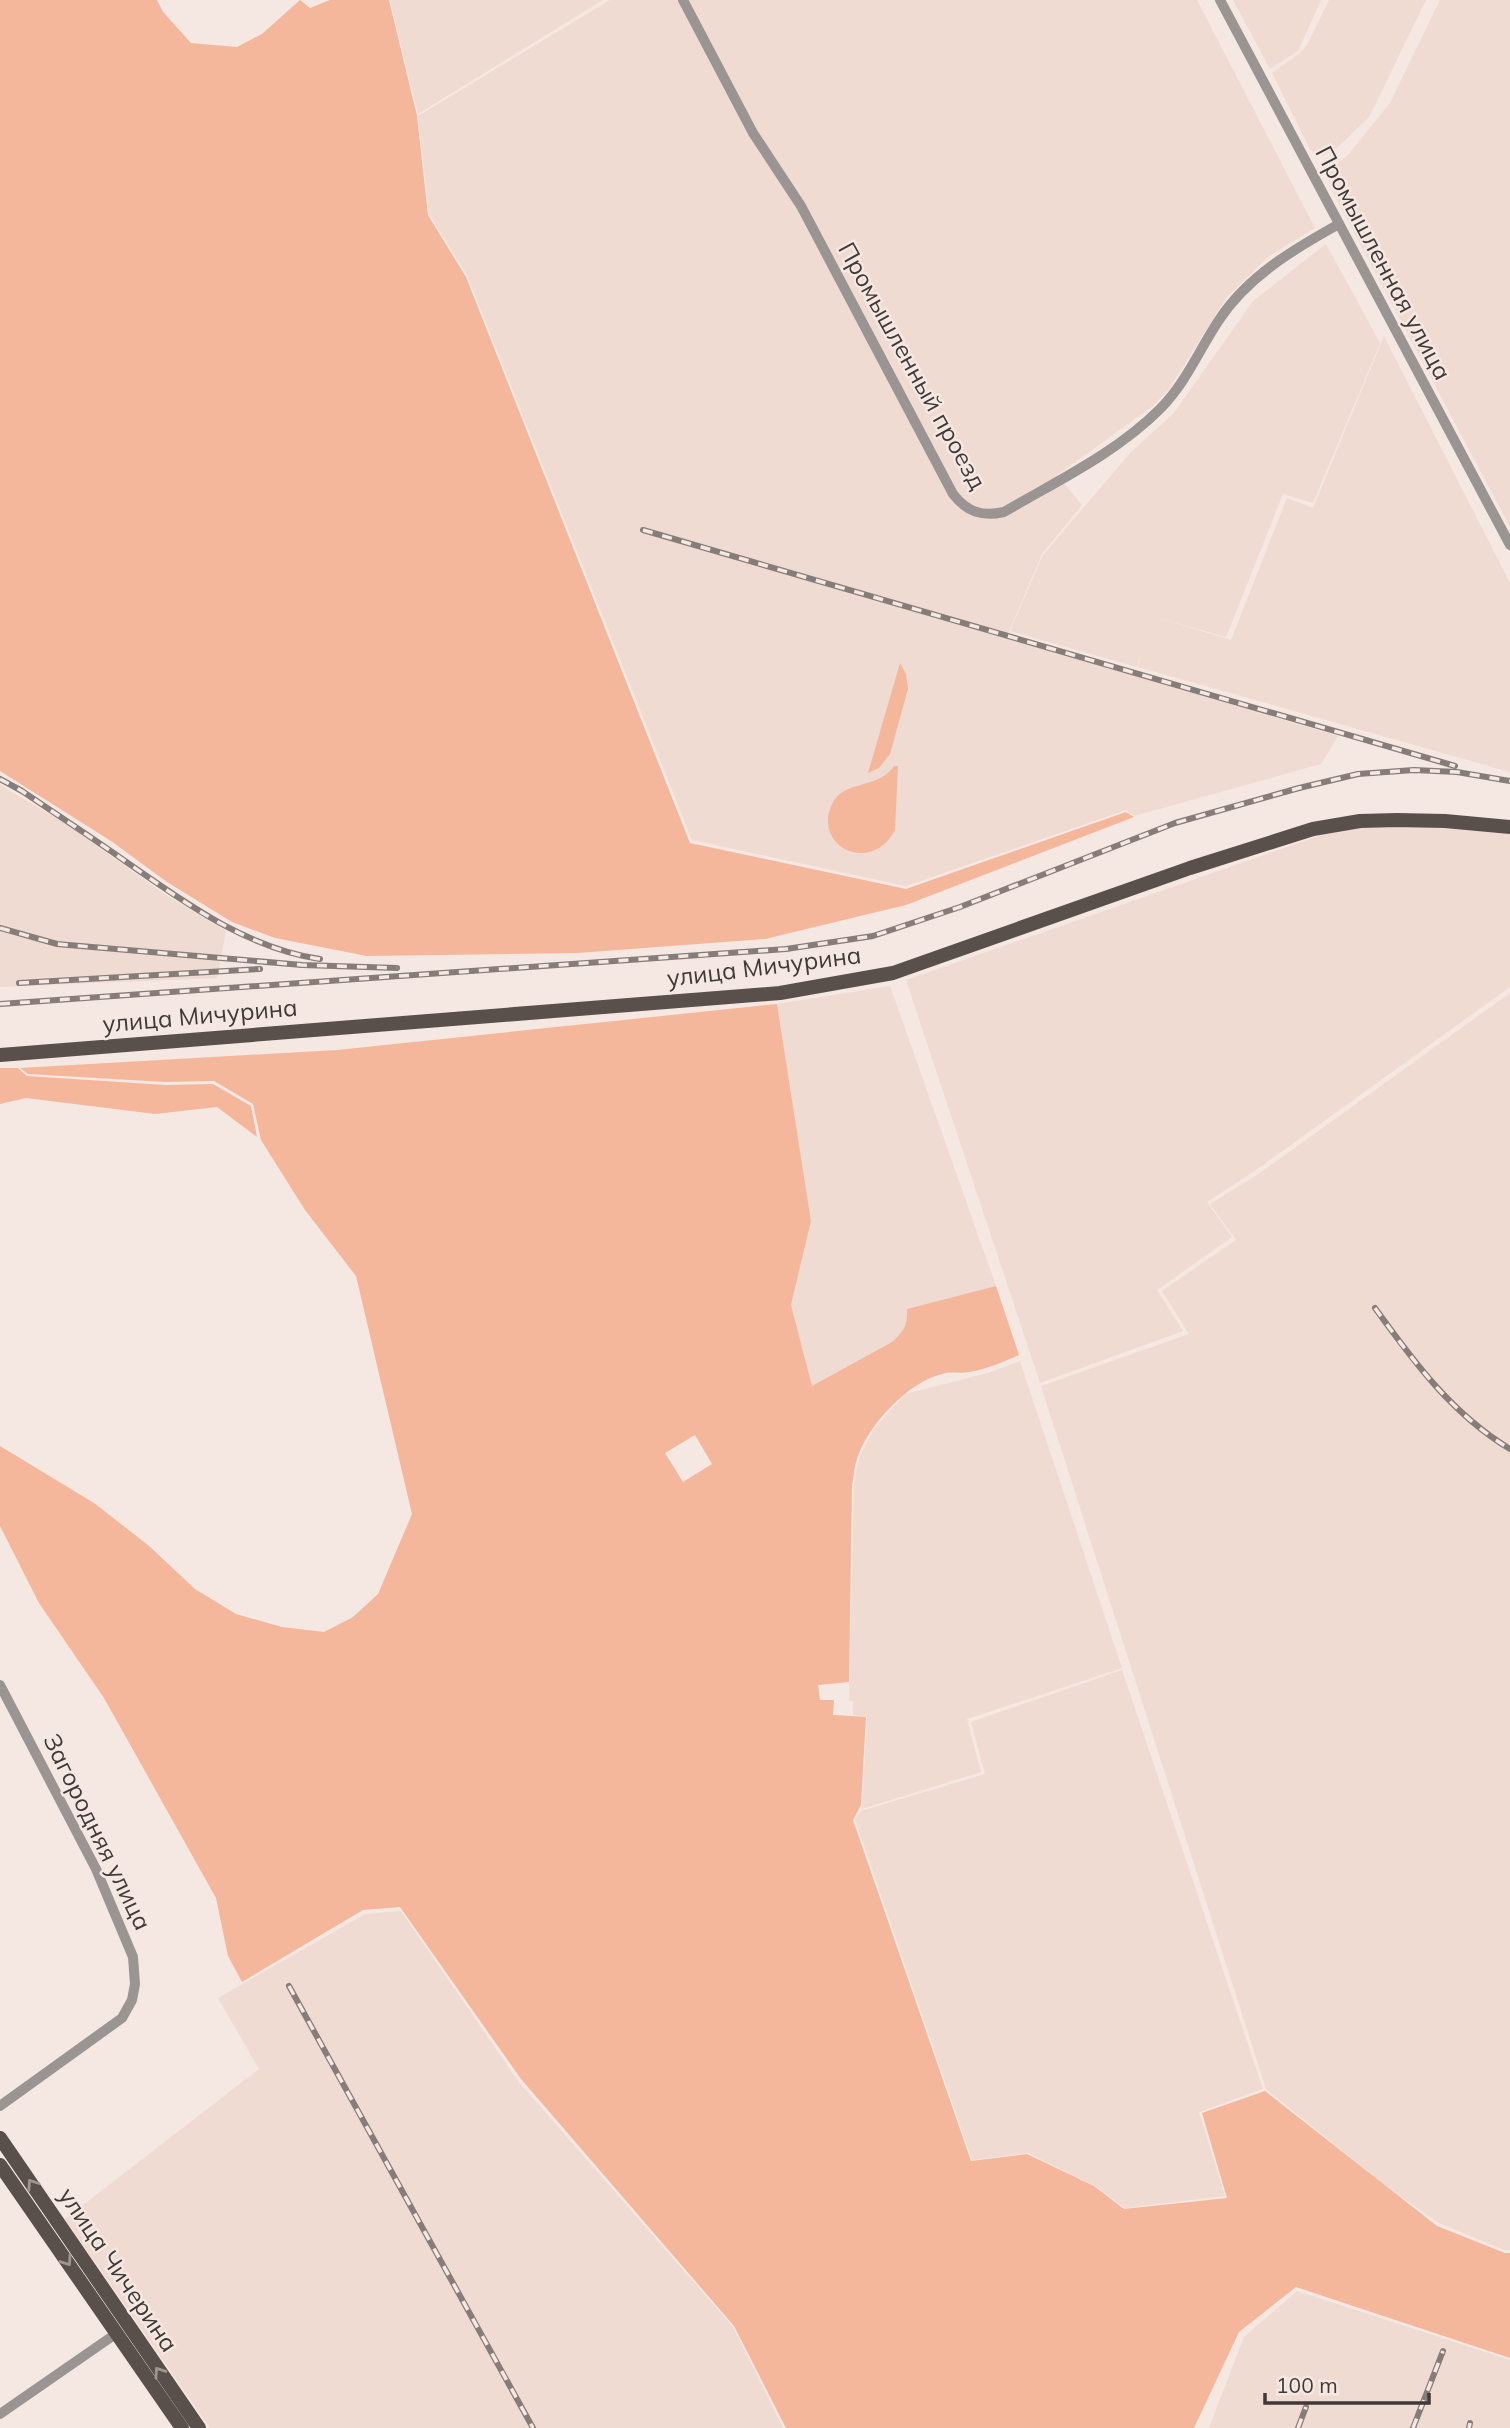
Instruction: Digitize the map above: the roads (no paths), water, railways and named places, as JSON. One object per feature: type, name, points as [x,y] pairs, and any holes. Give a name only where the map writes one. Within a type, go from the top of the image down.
[{"type":"main road","name":"улица Мичурина","points":[[0,1055],[780,993],[893,973],[1190,868],[1313,829],[1360,821],[1397,820],[1510,827]]},
{"type":"main road","name":"улица Чичерина","points":[[0,2138],[122,2329],[181,2428]]},
{"type":"main road","name":"улица Чичерина","points":[[0,2165],[199,2428]]},
{"type":"street","name":"Промышленный проезд","points":[[683,0],[753,133],[801,206],[953,494],[961,505],[973,512],[989,515],[1004,512],[1091,463],[1138,428],[1176,391],[1220,319],[1246,287],[1277,260],[1339,223]]},
{"type":"street","name":"Промышленная улица","points":[[1220,0],[1510,545]]},
{"type":"street","name":"Загородняя улица","points":[[0,1685],[96,1869],[133,1957],[135,1984],[132,2000],[122,2018],[0,2106]]},
{"type":"street","points":[[0,2414],[122,2329]]},
{"type":"railway","points":[[643,530],[1455,766]]},
{"type":"railway","points":[[0,1004],[786,949],[873,936],[960,907],[1175,823],[1358,774],[1414,770],[1457,772],[1510,781]]},
{"type":"railway","points":[[0,779],[217,921],[267,945],[320,959]]},
{"type":"railway","points":[[0,928],[57,944],[302,965],[397,968]]},
{"type":"railway","points":[[19,983],[260,969]]},
{"type":"railway","points":[[1375,1308],[1435,1386],[1470,1420],[1510,1449]]},
{"type":"railway","points":[[289,1986],[533,2428]]},
{"type":"railway","points":[[1413,2428],[1443,2351]]},
{"type":"railway","points":[[1298,2428],[1306,2407]]},
{"type":"railway","points":[[1469,2428],[1470,2423]]}]
